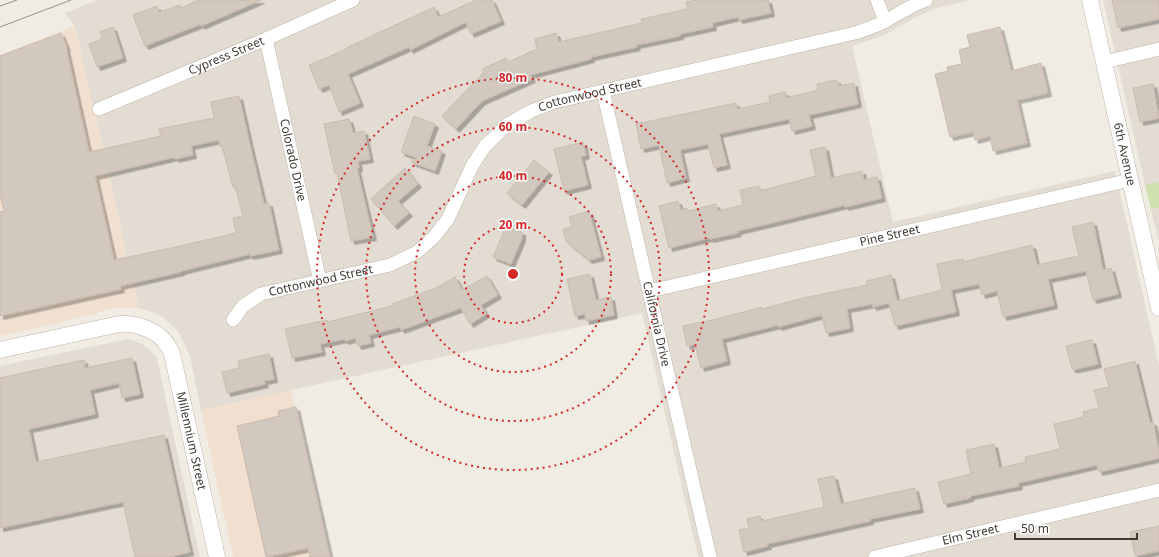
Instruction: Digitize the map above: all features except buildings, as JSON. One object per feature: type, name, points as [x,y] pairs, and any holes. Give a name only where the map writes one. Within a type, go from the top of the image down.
[{"type":"street","name":"Cypress Street","points":[[99,109],[266,39],[353,0]]},
{"type":"street","points":[[877,0],[885,21]]},
{"type":"street","name":"Cottonwood Street","points":[[233,320],[243,306],[261,294],[390,265],[416,252],[434,237],[448,218],[472,166],[485,146],[508,124],[531,111],[555,102],[855,33],[871,28],[926,0]]},
{"type":"street","name":"6th Avenue","points":[[1090,0],[1159,308]]},
{"type":"street","name":"Colorado Drive","points":[[266,39],[320,281]]},
{"type":"street","points":[[1104,62],[1159,49]]},
{"type":"street","name":"California Drive","points":[[603,91],[710,557]]},
{"type":"street","name":"Pine Street","points":[[650,291],[1130,180]]},
{"type":"street","name":"Millennium Street","points":[[0,350],[125,324],[137,325],[154,332],[162,338],[168,346],[173,358],[217,557]]},
{"type":"street","name":"Elm Street","points":[[876,557],[1159,490]]},
{"type":"shaded area","points":[[97,0],[970,0],[934,9],[882,36],[852,46],[893,222],[1115,171],[1159,366],[1159,557],[698,557],[642,313],[201,410],[190,357],[182,338],[177,330],[161,316],[139,308],[75,27],[65,13]]},
{"type":"shaded area","points":[[1103,0],[1159,0],[1159,182],[1145,185]]},
{"type":"shaded area","points":[[75,26],[139,308],[116,308],[0,336],[0,55]]},
{"type":"shaded area","points":[[1159,207],[1159,243],[1151,209]]},
{"type":"shaded area","points":[[128,339],[143,344],[154,354],[157,359],[200,557],[0,557],[0,366]]},
{"type":"shaded area","points":[[291,390],[330,557],[233,557],[201,410]]},
{"type":"green space","points":[[1159,182],[1159,207],[1151,209],[1145,185]]},
{"type":"tram line","points":[[0,6],[17,0]]},
{"type":"tram line","points":[[0,27],[71,0]]}]
